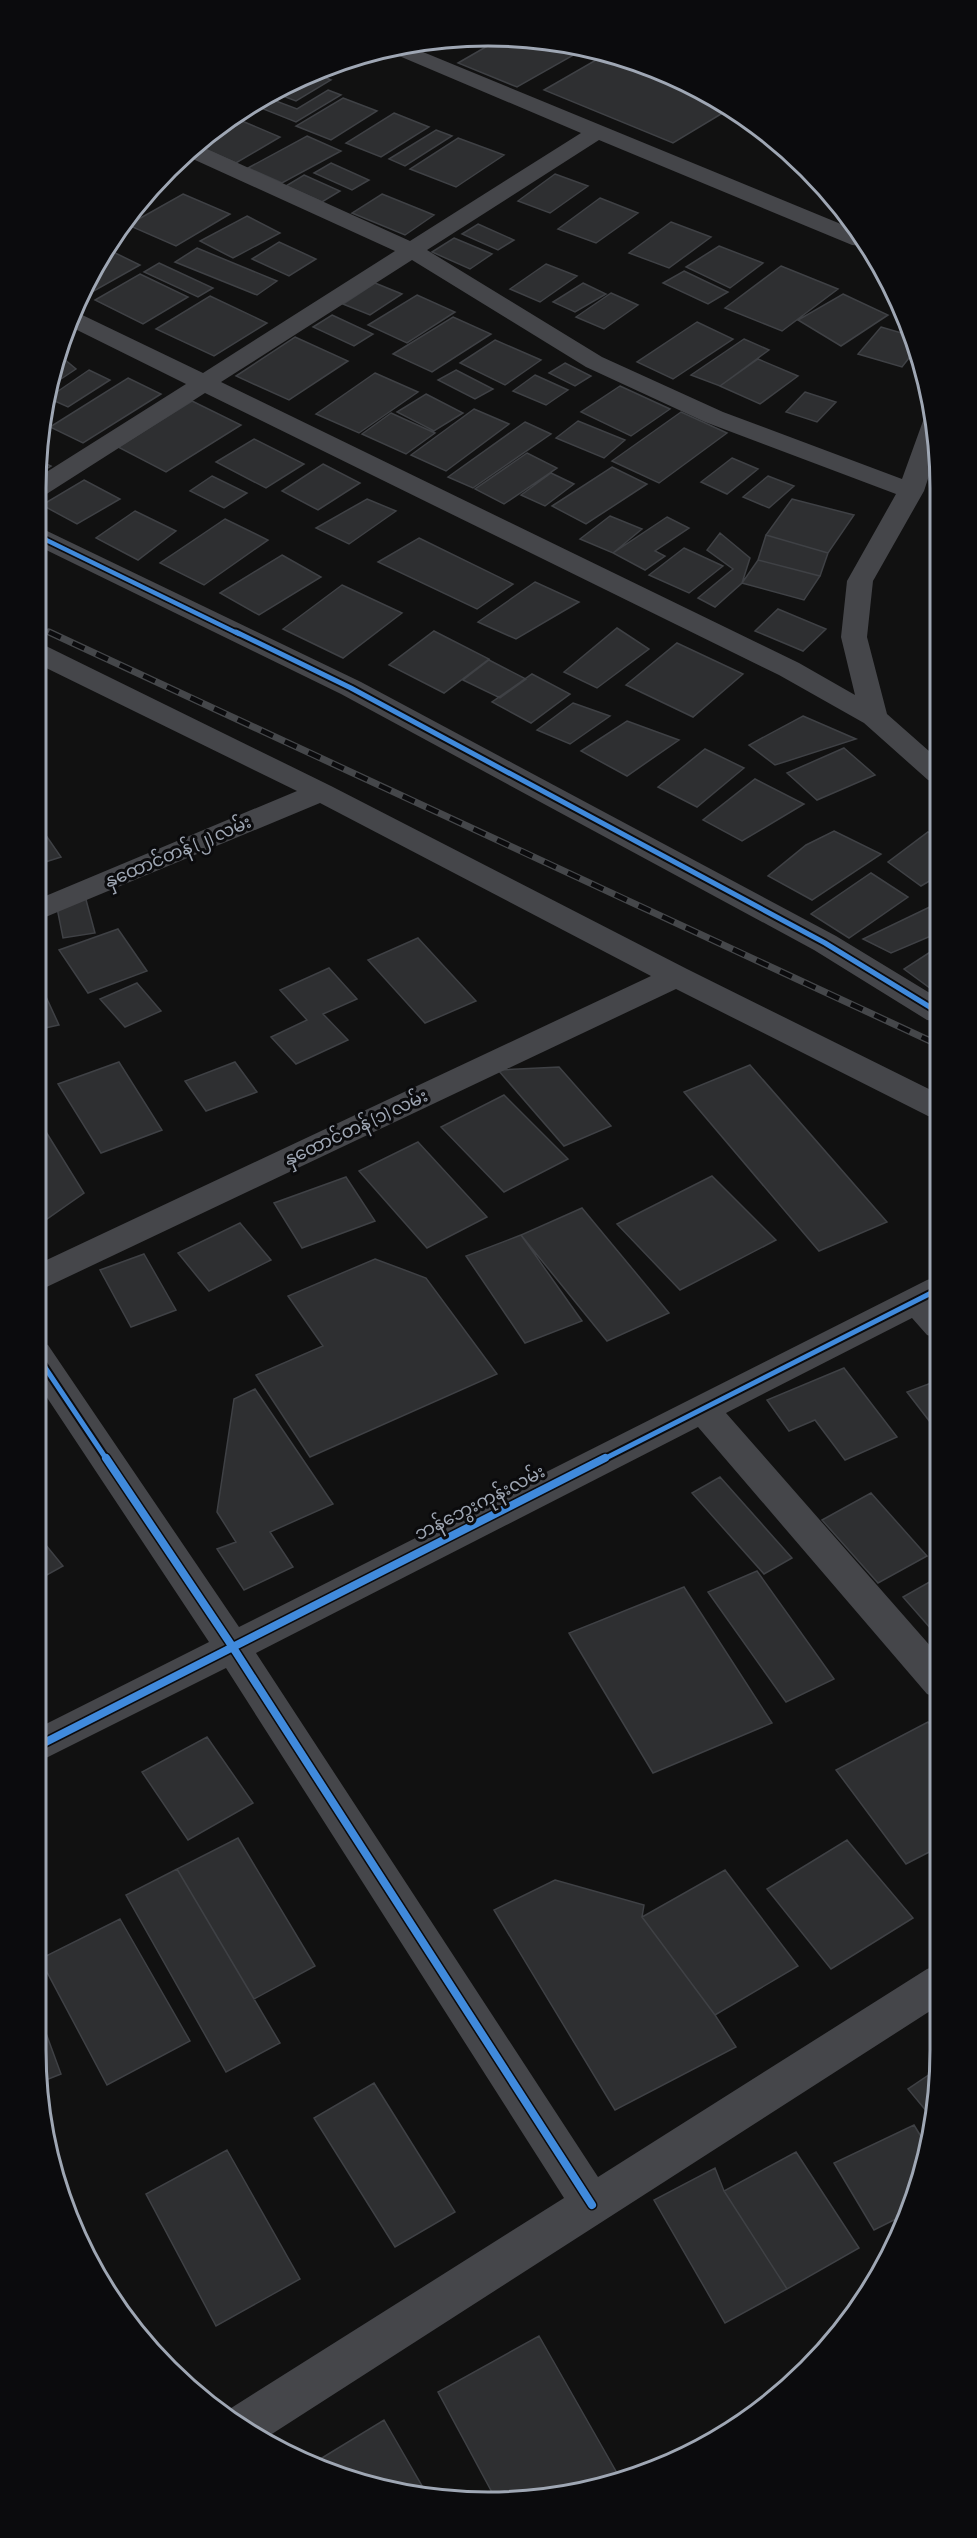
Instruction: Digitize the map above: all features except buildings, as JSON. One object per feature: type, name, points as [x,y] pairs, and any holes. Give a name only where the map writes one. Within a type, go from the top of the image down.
[{"type":"street","points":[[408,54],[851,236]]},
{"type":"street","points":[[46,482],[597,132]]},
{"type":"street","points":[[200,154],[411,250],[594,362],[714,417],[911,491]]},
{"type":"street","points":[[79,321],[789,669],[874,717],[930,767]]},
{"type":"street","points":[[874,717],[854,637],[860,581],[911,491],[928,441]]},
{"type":"street","points":[[46,540],[351,688],[825,943],[930,1007]]},
{"type":"street","points":[[46,657],[321,792],[676,976],[930,1103]]},
{"type":"street","name":"နှထောင်တန် (၂) လမ်း","points":[[46,907],[321,792]]},
{"type":"street","name":"နှထောင်တန် (၁) လမ်း","points":[[46,1274],[676,976]]},
{"type":"street","name":"ဘန်ဘွေးကုန်းလမ်း","points":[[46,1742],[927,1295]]},
{"type":"street","points":[[46,1369],[232,1646],[592,2205]]},
{"type":"street","points":[[702,1408],[930,1671]]},
{"type":"street","points":[[251,2422],[930,1989]]},
{"type":"railway","points":[[46,631],[52,634]]},
{"type":"railway","points":[[49,632],[930,1041]]},
{"type":"cycle path","points":[[46,540],[351,688],[825,943],[930,1007]]},
{"type":"cycle path","points":[[46,1742],[930,1294]]},
{"type":"cycle path","points":[[46,1369],[232,1646],[592,2205]]}]
